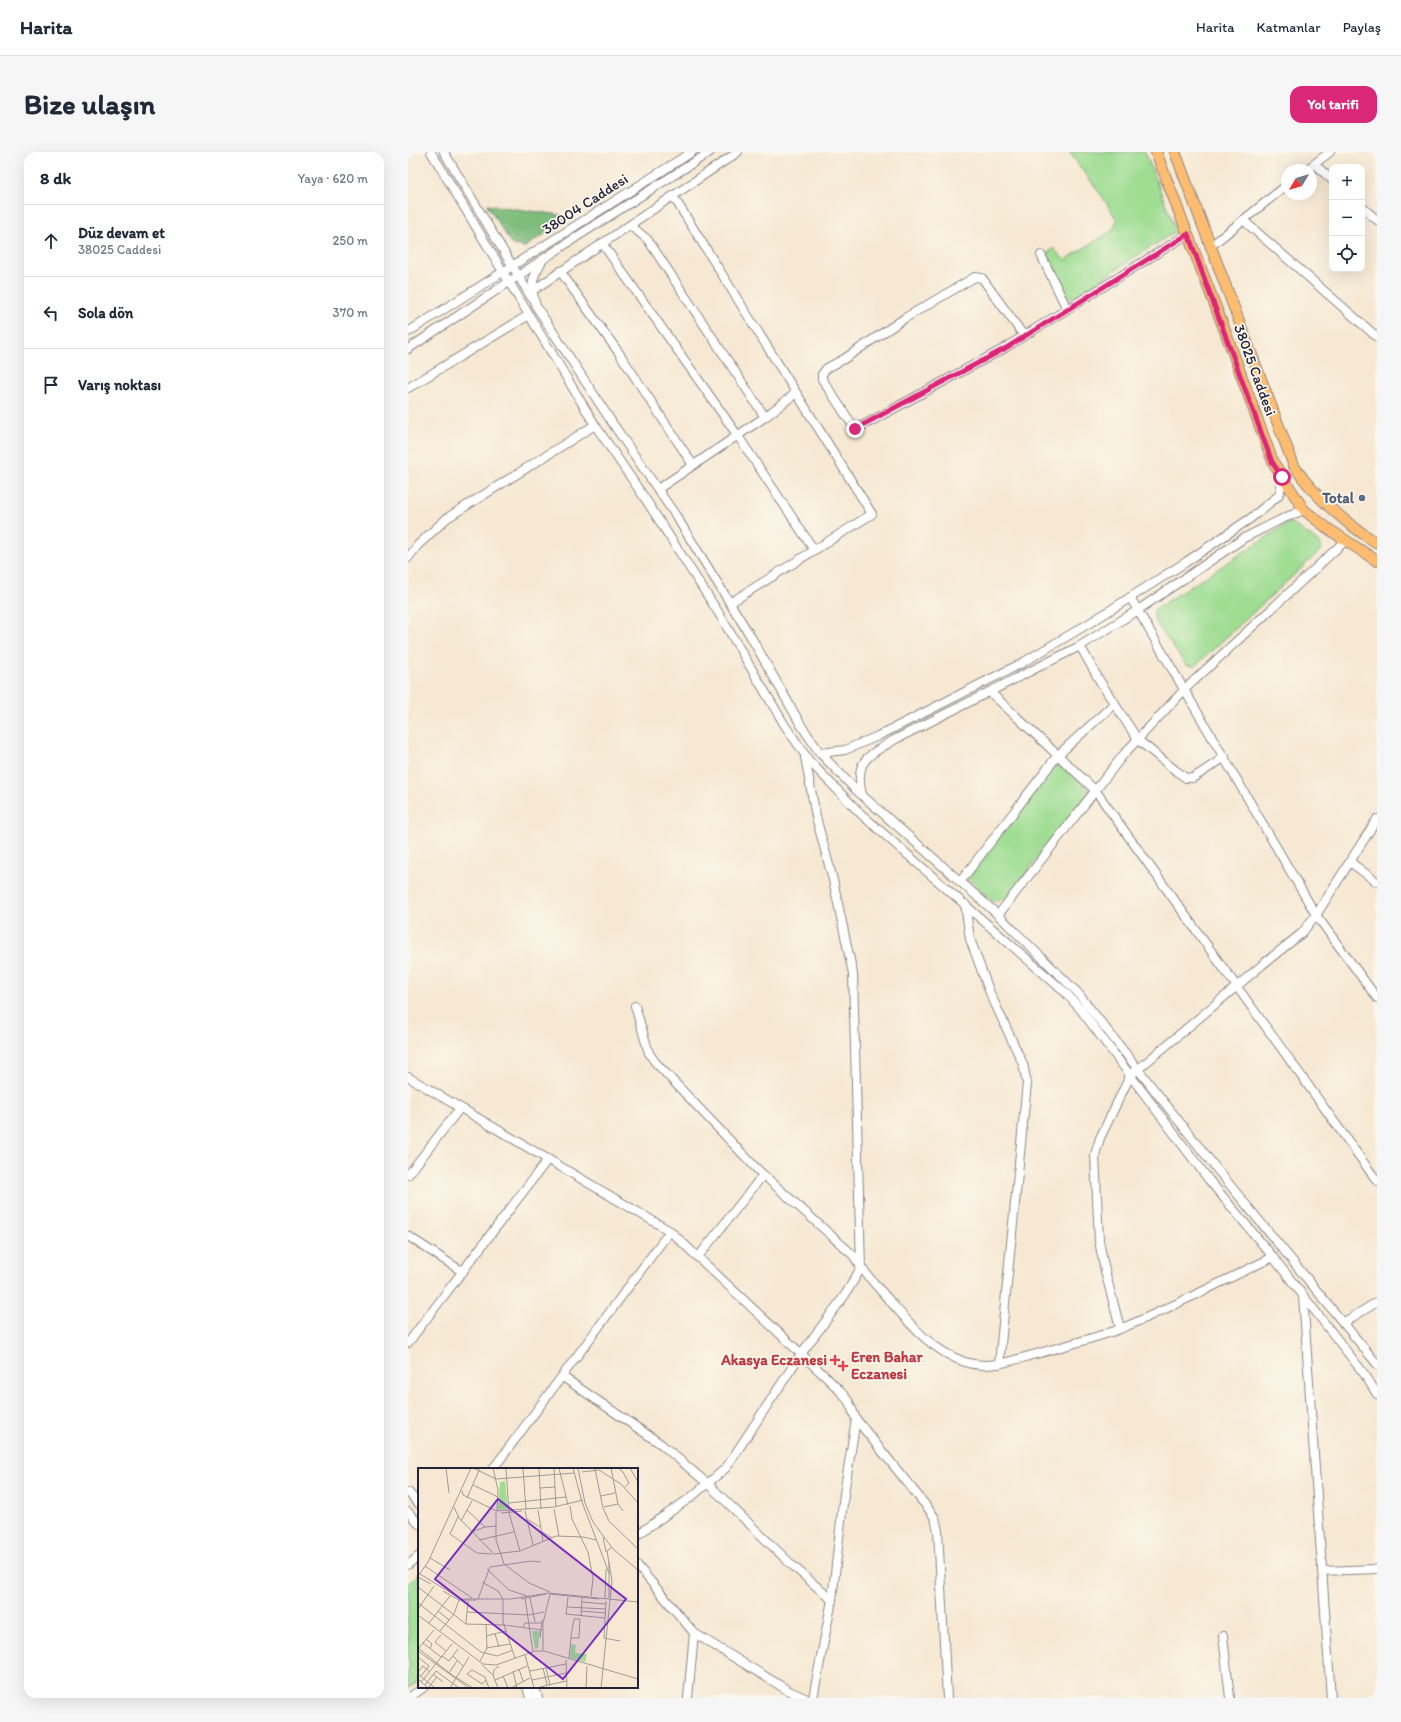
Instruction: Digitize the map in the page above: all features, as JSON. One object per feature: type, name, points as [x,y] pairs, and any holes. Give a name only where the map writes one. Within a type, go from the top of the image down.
[{"type":"main road","name":"38025 Caddesi","points":[[1156,152],[1188,234],[1272,462],[1304,510],[1377,561]]},
{"type":"main road","name":"38025 Caddesi","points":[[1175,152],[1212,245],[1294,466],[1307,484],[1328,506],[1361,533],[1377,543]]},
{"type":"street","points":[[431,152],[594,425],[646,500],[718,612],[784,724],[810,762],[861,814],[1066,993],[1081,1010],[1209,1180],[1273,1257],[1365,1375],[1377,1394]]},
{"type":"street","points":[[444,152],[514,266],[536,306],[613,424],[658,489],[730,603],[820,753],[862,795],[998,915],[1077,992],[1216,1168],[1377,1364]]},
{"type":"street","name":"38004 Caddesi","points":[[408,332],[692,152]]},
{"type":"street","name":"38004 Caddesi","points":[[408,349],[710,152]]},
{"type":"street","points":[[532,291],[738,152]]},
{"type":"street","points":[[1314,164],[1330,152]]},
{"type":"street","points":[[669,167],[673,176]]},
{"type":"street","points":[[1317,167],[1329,177]]},
{"type":"street","points":[[1212,245],[1281,190]]},
{"type":"street","points":[[673,196],[872,514],[730,603]]},
{"type":"street","points":[[1365,210],[1377,220]]},
{"type":"street","points":[[1243,220],[1377,337]]},
{"type":"street","points":[[630,225],[648,240],[765,417]]},
{"type":"street","points":[[1024,336],[982,278],[975,277],[905,318],[844,359],[827,368],[822,374],[822,379],[855,429],[1006,348],[1188,234]]},
{"type":"street","points":[[602,243],[738,436],[814,550]]},
{"type":"street","points":[[1041,255],[1067,309]]},
{"type":"street","points":[[536,306],[532,291],[535,273],[542,261]]},
{"type":"street","points":[[560,272],[619,353],[693,465]]},
{"type":"street","points":[[408,388],[529,315]]},
{"type":"street","points":[[658,489],[738,436],[796,393]]},
{"type":"street","points":[[408,558],[418,545],[447,518],[594,425]]},
{"type":"street","points":[[820,753],[845,750],[868,740],[1022,663],[1130,597],[1251,518],[1274,500],[1280,492],[1282,477]]},
{"type":"street","points":[[862,795],[859,782],[861,766],[870,755],[894,740],[1080,646],[1138,610],[1244,538],[1289,515],[1304,510]]},
{"type":"street","points":[[998,915],[1095,790],[1185,689],[1346,540]]},
{"type":"street","points":[[1130,597],[1225,757],[1316,915],[1377,998]]},
{"type":"street","points":[[1080,646],[1138,740],[1186,778],[1193,778],[1200,775],[1225,757]]},
{"type":"street","points":[[990,692],[1095,790],[1377,1181]]},
{"type":"street","points":[[960,882],[1057,756],[1114,703]]},
{"type":"street","points":[[868,740],[861,748],[864,752],[870,755]]},
{"type":"street","points":[[638,1534],[690,1498],[726,1468],[801,1354],[845,1295],[860,1268],[853,974],[833,880],[816,817],[805,754]]},
{"type":"street","points":[[1120,1328],[1105,1271],[1099,1240],[1095,1155],[1100,1138],[1130,1076],[1236,986],[1302,933],[1316,915],[1377,819]]},
{"type":"street","points":[[1350,862],[1377,882]]},
{"type":"street","points":[[965,904],[973,947],[990,993],[1023,1064],[1028,1083],[999,1364]]},
{"type":"street","points":[[635,1006],[649,1053],[655,1062],[763,1175],[852,1256],[860,1268],[920,1334],[933,1345],[966,1362],[980,1365],[999,1364],[1091,1339],[1120,1328],[1273,1257]]},
{"type":"street","points":[[408,1077],[670,1231],[841,1392],[849,1402],[856,1419],[911,1486],[934,1518],[938,1531],[947,1698]]},
{"type":"street","points":[[408,1175],[460,1108]]},
{"type":"street","points":[[408,1343],[464,1272],[548,1159]]},
{"type":"street","points":[[698,1257],[763,1175]]},
{"type":"street","points":[[494,1468],[563,1377],[670,1231]]},
{"type":"street","points":[[408,1236],[464,1272]]},
{"type":"street","points":[[1303,1296],[1331,1698]]},
{"type":"street","points":[[1343,1323],[1377,1302]]},
{"type":"street","points":[[563,1377],[661,1444],[708,1484],[792,1565],[832,1600]]},
{"type":"street","points":[[813,1698],[832,1600],[844,1494],[856,1419]]},
{"type":"street","points":[[408,1492],[418,1503]]},
{"type":"street","points":[[408,1512],[418,1523]]},
{"type":"street","points":[[408,1565],[418,1557]]},
{"type":"street","points":[[638,1566],[694,1633],[789,1691],[805,1698]]},
{"type":"street","points":[[1322,1572],[1377,1569]]},
{"type":"street","points":[[688,1698],[694,1633]]},
{"type":"street","points":[[1223,1636],[1230,1698]]},
{"type":"street","points":[[409,1698],[423,1688]]},
{"type":"street","points":[[527,1688],[530,1698]]},
{"type":"street","points":[[535,1688],[538,1698]]},
{"type":"green space","points":[[1069,152],[1145,152],[1176,231],[1070,299],[1047,254],[1053,248],[1065,260],[1113,230],[1117,220],[1102,196]]},
{"type":"green space","points":[[487,205],[561,215],[566,220],[525,247],[512,245]]},
{"type":"green space","points":[[1290,522],[1320,543],[1322,549],[1195,666],[1186,665],[1154,620],[1154,610]]},
{"type":"green space","points":[[1057,764],[1090,790],[1007,898],[993,902],[968,878]]},
{"type":"green space","points":[[418,1574],[418,1682],[408,1689],[408,1584]]},
{"type":"place","name":"Total","points":[[1362,498]]},
{"type":"place","name":"Akasya Eczanesi","points":[[835,1360]]},
{"type":"place","name":"Eren Bahar Eczanesi","points":[[843,1366]]},
{"type":"route","points":[[855,429],[1006,348],[1188,234],[1272,462],[1282,477]]}]
